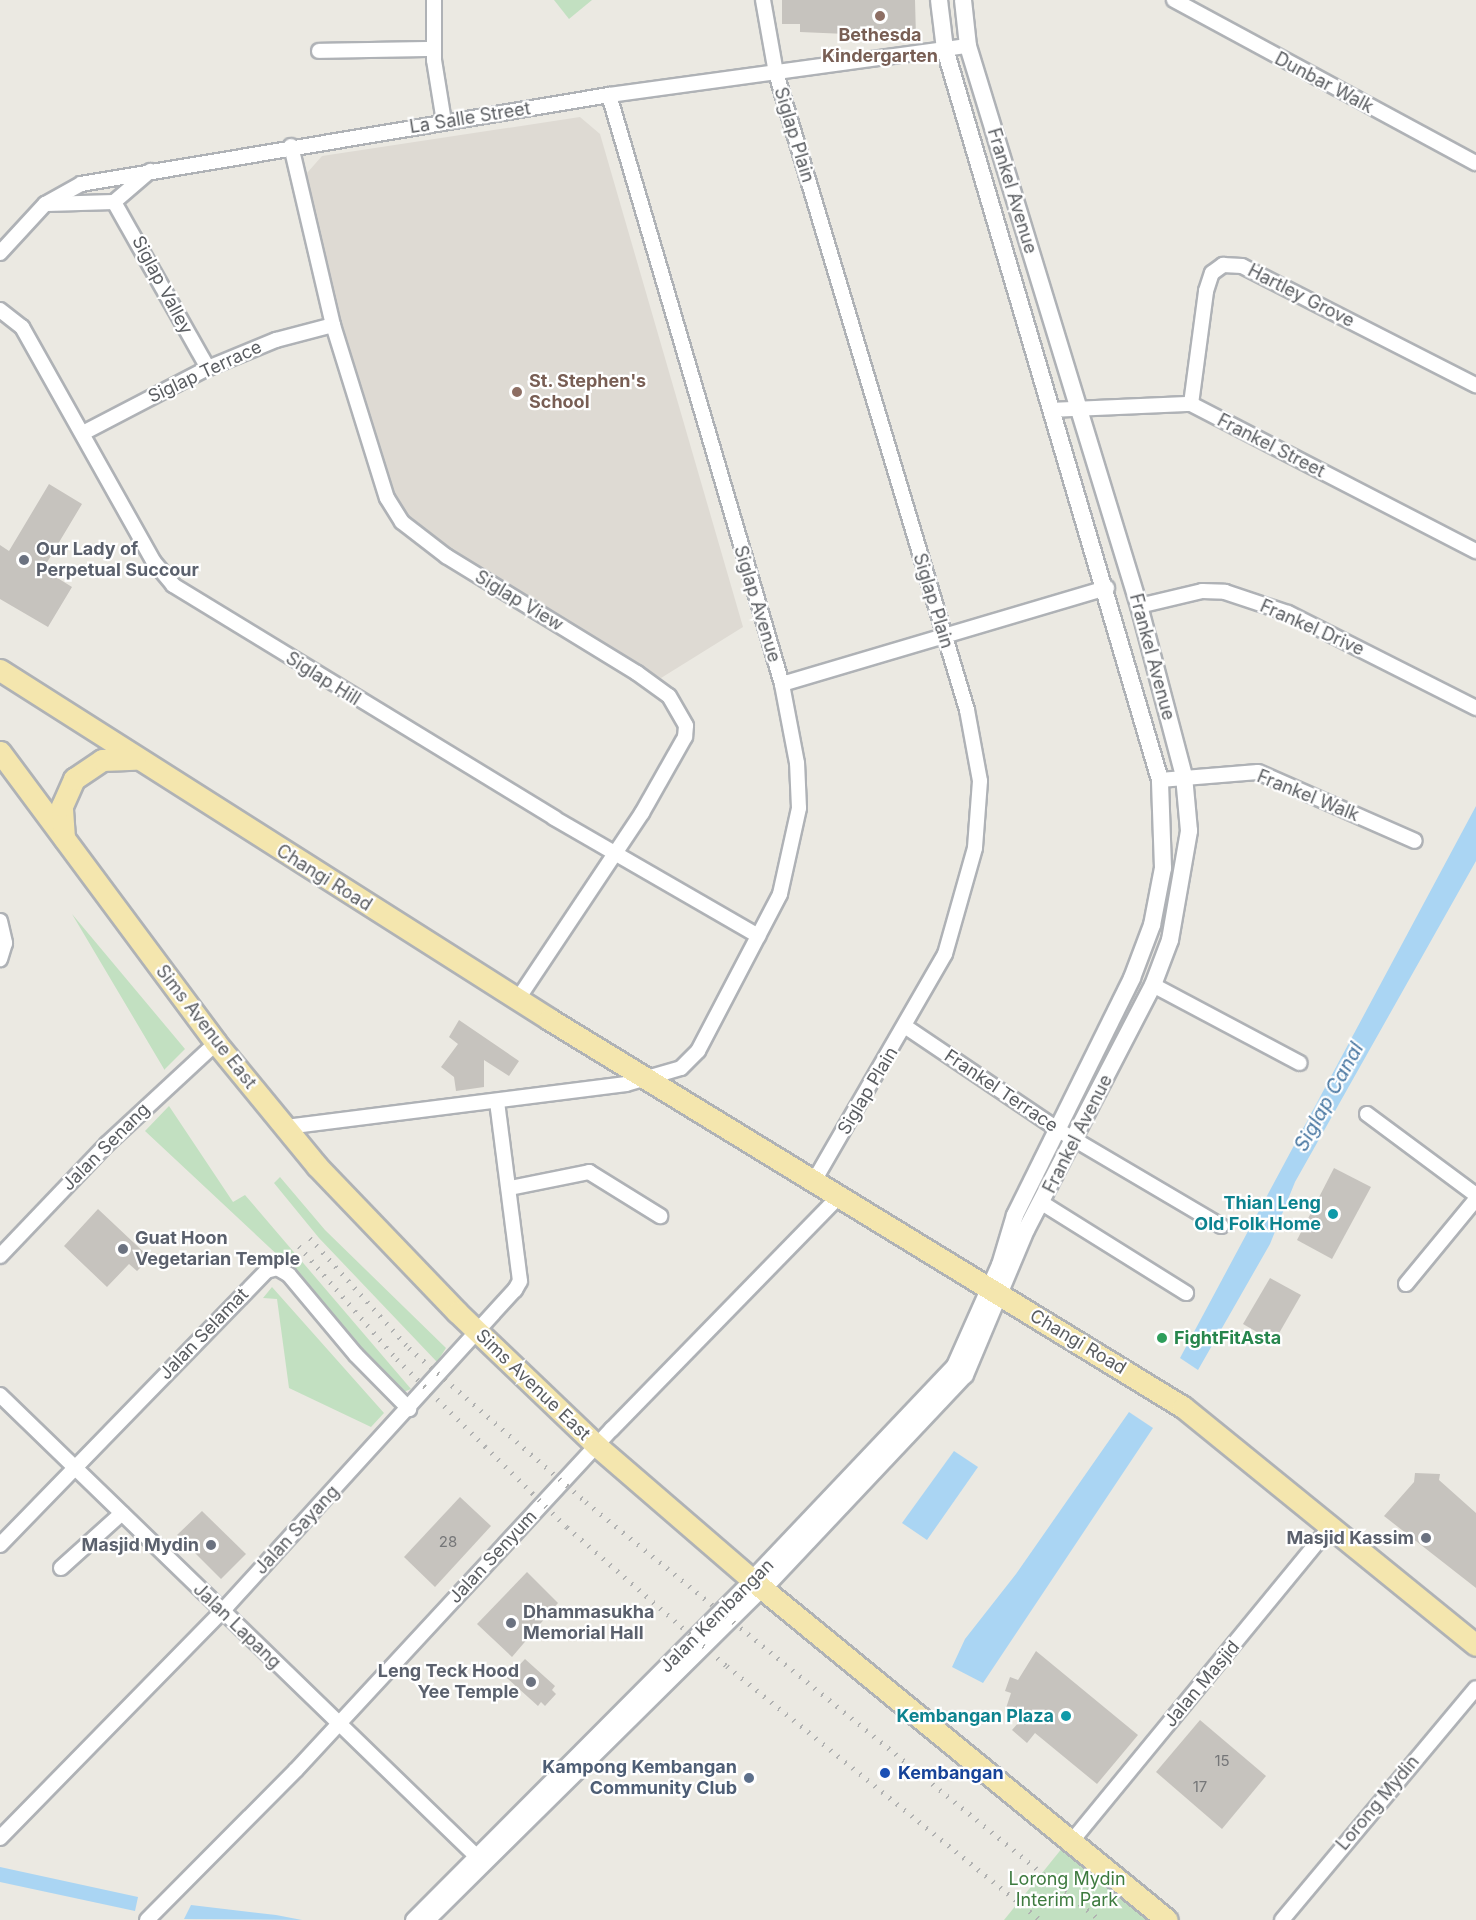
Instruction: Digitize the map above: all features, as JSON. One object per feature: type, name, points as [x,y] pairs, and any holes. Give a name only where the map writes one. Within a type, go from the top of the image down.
[{"type":"main road","name":"Changi Road","points":[[0,670],[518,999],[653,1079],[1183,1407],[1476,1645]]},
{"type":"main road","name":"Sims Avenue East","points":[[0,752],[216,1043],[357,1210],[597,1446],[758,1584],[1167,1920]]},
{"type":"main road","points":[[67,844],[61,811],[74,779],[102,759],[137,759]]},
{"type":"street","points":[[434,0],[434,49],[444,122]]},
{"type":"street","name":"Siglap Plain","points":[[763,0],[776,73],[978,757],[978,824],[959,918],[931,984],[815,1179]]},
{"type":"street","name":"Frankel Avenue","points":[[939,0],[945,49],[1051,410],[1107,588],[1160,780],[1163,868],[1152,925],[1042,1203],[995,1292]]},
{"type":"street","name":"Frankel Avenue","points":[[963,0],[968,46],[1138,606],[1184,776],[1189,831],[1182,888],[1153,985],[1067,1135],[1015,1215],[995,1292]]},
{"type":"street","name":"Dunbar Walk","points":[[1174,0],[1476,163]]},
{"type":"street","name":"La Salle Street","points":[[0,253],[45,204],[81,184],[291,146],[609,95],[968,46]]},
{"type":"street","points":[[319,51],[434,49]]},
{"type":"street","name":"Siglap Avenue","points":[[609,95],[782,684],[797,763],[799,808],[780,894],[698,1051],[681,1068],[653,1079]]},
{"type":"street","name":"Siglap View","points":[[291,146],[333,325],[387,498],[402,522],[427,543],[637,673],[677,705],[685,737],[615,854],[518,999]]},
{"type":"street","points":[[45,204],[114,202],[150,171]]},
{"type":"street","name":"Siglap Valley","points":[[114,202],[208,368]]},
{"type":"street","name":"Hartley Grove","points":[[1191,404],[1206,291],[1212,273],[1224,265],[1242,266],[1476,385]]},
{"type":"street","name":"Siglap Hill","points":[[0,310],[22,327],[154,562],[173,585],[615,854],[758,936]]},
{"type":"street","name":"Siglap Terrace","points":[[83,432],[208,368],[276,340],[333,325]]},
{"type":"street","name":"Frankel Street","points":[[1051,410],[1077,407],[1191,404],[1476,551]]},
{"type":"street","points":[[782,684],[943,633],[1107,588]]},
{"type":"street","name":"Frankel Drive","points":[[1138,606],[1202,591],[1225,592],[1288,613],[1476,708]]},
{"type":"street","name":"Frankel Walk","points":[[1160,780],[1184,776],[1258,772],[1415,841]]},
{"type":"street","points":[[0,921],[5,943],[0,959]]},
{"type":"street","points":[[1153,985],[1300,1063]]},
{"type":"street","name":"Frankel Terrace","points":[[906,1027],[1067,1135],[1221,1226]]},
{"type":"street","name":"Jalan Senang","points":[[0,1256],[107,1144],[216,1043]]},
{"type":"street","points":[[285,1127],[497,1102],[653,1079]]},
{"type":"street","name":"Jalan Sayang","points":[[0,1838],[221,1612],[409,1409],[520,1281],[510,1188],[497,1102]]},
{"type":"street","points":[[1367,1114],[1476,1197],[1406,1284]]},
{"type":"street","points":[[510,1188],[589,1172],[660,1216]]},
{"type":"street","name":"Jalan Senyum","points":[[147,1920],[337,1725],[597,1446],[840,1194]]},
{"type":"street","points":[[1042,1203],[1186,1293]]},
{"type":"street","name":"Jalan Selamat","points":[[0,1545],[255,1281],[277,1268],[289,1275],[356,1355],[409,1409]]},
{"type":"street","name":"Jalan Kembangan","points":[[428,1920],[965,1375],[995,1292]]},
{"type":"street","name":"Jalan Lapang","points":[[0,1395],[337,1725],[476,1855]]},
{"type":"street","points":[[60,1568],[122,1513]]},
{"type":"street","name":"Jalan Masjid","points":[[1072,1841],[1330,1527]]},
{"type":"street","name":"Jalan Kembangan","points":[[413,1920],[476,1855],[758,1584]]},
{"type":"street","name":"Lorong Mydin","points":[[1282,1920],[1476,1688]]},
{"type":"shaded area","name":"St. Stephen's School","points":[[580,117],[600,134],[743,627],[661,678],[448,549],[410,518],[384,481],[332,304],[307,173],[322,156]]},
{"type":"green space","points":[[554,0],[592,0],[569,19]]},
{"type":"green space","points":[[72,914],[185,1049],[164,1070],[164,1069]]},
{"type":"green space","points":[[169,1106],[233,1202],[245,1195],[411,1389],[401,1393],[356,1350],[284,1261],[145,1131]]},
{"type":"green space","points":[[280,1177],[325,1230],[446,1348],[437,1362],[319,1238],[274,1183]]},
{"type":"green space","points":[[272,1287],[384,1413],[371,1427],[289,1388],[277,1299],[263,1298]]},
{"type":"green space","name":"Lorong Mydin Interim Park","points":[[1063,1847],[1149,1920],[1004,1920]]},
{"type":"water","name":"Siglap Canal","points":[[1476,806],[1476,861],[1295,1182],[1270,1244],[1198,1370],[1180,1358]]},
{"type":"water","points":[[1129,1412],[1153,1428],[983,1683],[952,1667],[965,1639],[1016,1574]]},
{"type":"water","points":[[954,1451],[978,1467],[927,1540],[902,1523]]},
{"type":"water","points":[[0,1867],[138,1897],[135,1911],[0,1882]]},
{"type":"water","points":[[191,1905],[276,1915],[302,1920],[184,1919]]},
{"type":"building","points":[[782,0],[915,0],[916,37],[800,32],[800,24],[782,24]]},
{"type":"building","name":"Our Lady of Perpetual Succour","points":[[49,484],[82,504],[43,569],[72,587],[48,627],[0,599],[0,545],[9,551]]},
{"type":"building","points":[[459,1020],[519,1061],[509,1076],[484,1060],[484,1087],[456,1091],[454,1077],[441,1067],[458,1044],[449,1037]]},
{"type":"building","name":"Thian Leng Old Folk Home","points":[[1334,1168],[1371,1187],[1332,1259],[1297,1240]]},
{"type":"building","name":"Guat Hoon Vegetarian Temple","points":[[98,1209],[150,1258],[137,1271],[129,1264],[107,1287],[64,1246]]},
{"type":"building","points":[[1270,1278],[1301,1295],[1274,1342],[1243,1324]]},
{"type":"building","name":"Masjid Kassim","points":[[1415,1473],[1440,1474],[1439,1480],[1476,1513],[1476,1588],[1384,1516],[1414,1482]]},
{"type":"building","points":[[460,1497],[491,1526],[435,1587],[404,1557]]},
{"type":"building","name":"Masjid Mydin","points":[[202,1511],[246,1554],[221,1579],[177,1535]]},
{"type":"building","name":"Dhammasukha Memorial Hall","points":[[527,1572],[558,1603],[512,1657],[477,1624]]},
{"type":"building","name":"Kembangan Plaza","points":[[1036,1651],[1138,1735],[1097,1784],[1035,1733],[1027,1743],[1012,1730],[1021,1720],[1006,1708],[1011,1693],[1005,1691],[1010,1677],[1018,1680]]},
{"type":"building","name":"Leng Teck Hood Yee Temple","points":[[525,1659],[555,1686],[552,1690],[556,1694],[545,1706],[541,1702],[538,1706],[507,1678]]},
{"type":"building","points":[[1200,1720],[1266,1776],[1222,1829],[1156,1772]]},
{"type":"railway","points":[[310,1238],[409,1348],[586,1502],[1100,1920]]},
{"type":"railway","points":[[299,1246],[397,1359],[567,1527],[727,1666],[1041,1920]]},
{"type":"place","name":"Bethesda Kindergarten","points":[[880,16]]},
{"type":"place","name":"St. Stephen's School","points":[[517,392]]},
{"type":"place","name":"Our Lady of Perpetual Succour","points":[[24,560]]},
{"type":"place","name":"Thian Leng Old Folk Home","points":[[1333,1214]]},
{"type":"place","name":"Guat Hoon Vegetarian Temple","points":[[123,1249]]},
{"type":"place","name":"FightFitAsta","points":[[1162,1338]]},
{"type":"place","name":"Masjid Kassim","points":[[1426,1538]]},
{"type":"place","name":"Masjid Mydin","points":[[211,1545]]},
{"type":"place","name":"Dhammasukha Memorial Hall","points":[[511,1623]]},
{"type":"place","name":"Leng Teck Hood Yee Temple","points":[[531,1682]]},
{"type":"place","name":"Kembangan Plaza","points":[[1066,1716]]},
{"type":"place","name":"Kembangan","points":[[885,1773]]},
{"type":"place","name":"Kampong Kembangan Community Club","points":[[749,1778]]}]
